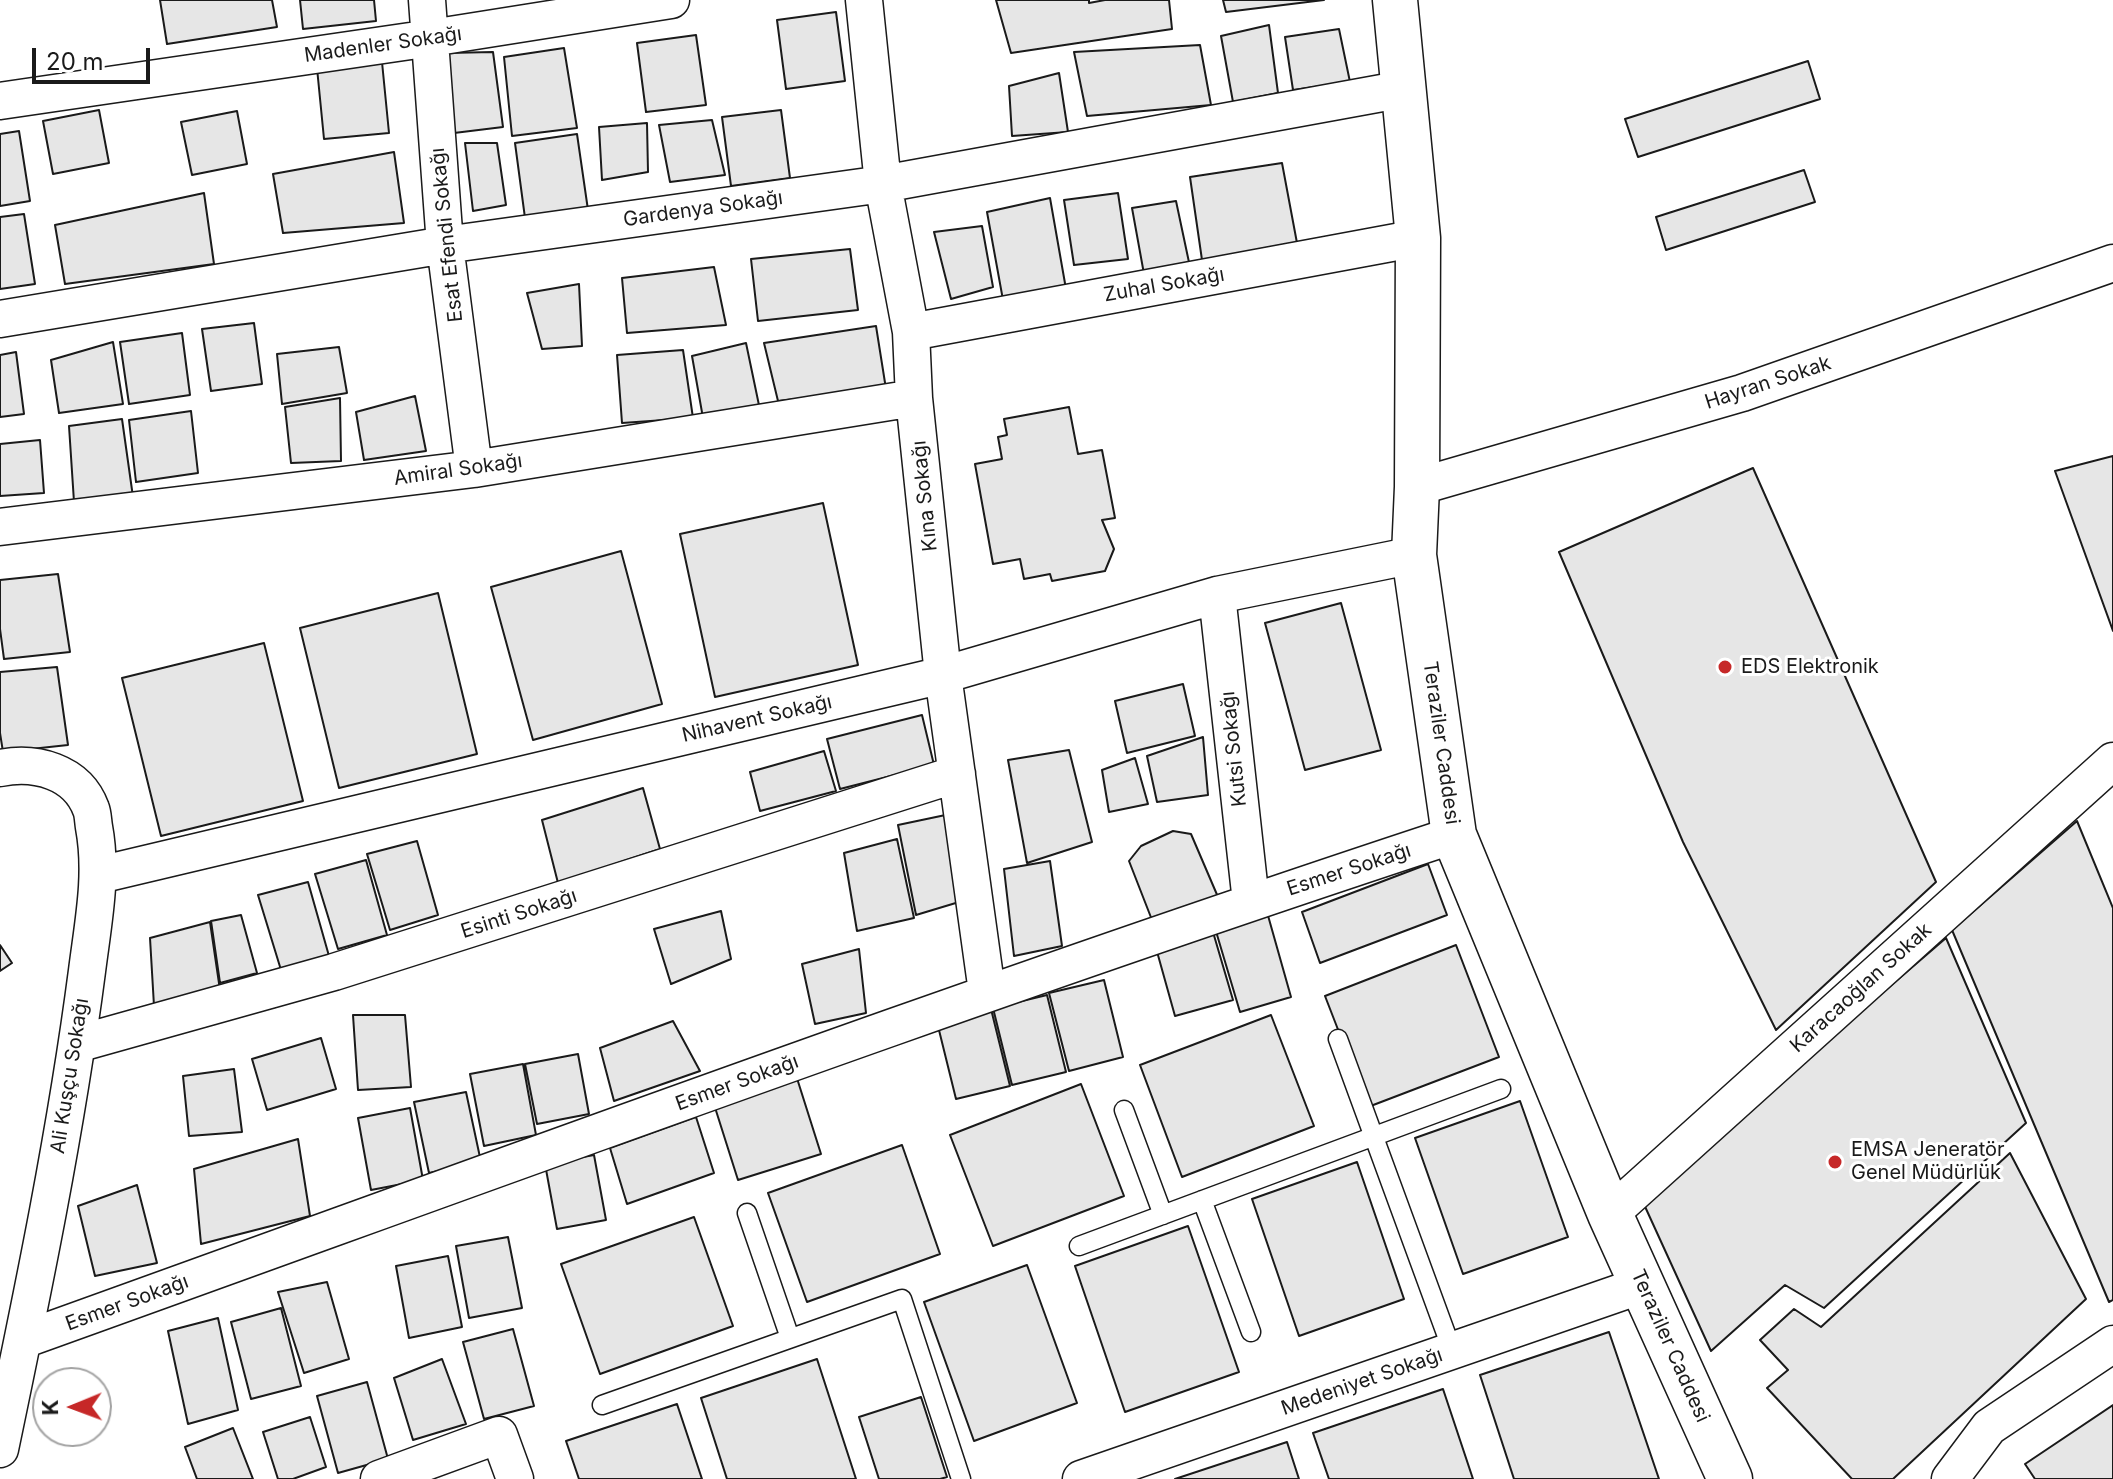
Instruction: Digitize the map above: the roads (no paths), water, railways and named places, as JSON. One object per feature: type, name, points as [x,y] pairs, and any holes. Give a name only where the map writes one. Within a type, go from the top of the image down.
[{"type":"main road","name":"Teraziler Caddesi","points":[[1395,0],[1418,238],[1414,555],[1454,835],[1610,1214],[1730,1479]]},
{"type":"street","name":"Esat Efendi Sokağı","points":[[427,0],[445,245],[474,469]]},
{"type":"street","name":"Madenler Sokağı","points":[[0,101],[671,0]]},
{"type":"street","name":"Kına Sokağı","points":[[864,0],[883,184],[911,332],[914,398],[943,675],[987,992]]},
{"type":"street","name":"Gardenya Sokağı","points":[[0,319],[445,245],[883,184],[1404,89]]},
{"type":"street","name":"Zuhal Sokağı","points":[[911,332],[1418,238]]},
{"type":"street","name":"Hayran Sokak","points":[[1417,487],[1742,393],[2113,263]]},
{"type":"street","name":"Amiral Sokağı","points":[[0,527],[474,469],[914,398]]},
{"type":"street","name":"Nihavent Sokağı","points":[[99,875],[943,675],[1217,595],[1414,555]]},
{"type":"street","name":"Kutsi Sokağı","points":[[1217,595],[1251,902]]},
{"type":"street","name":"Karacaoğlan Sokak","points":[[1610,1214],[2113,761]]},
{"type":"street","name":"Ali Kuşçu Sokağı","points":[[0,768],[38,766],[59,773],[79,789],[91,808],[99,875],[77,1044],[0,1449]]},
{"type":"street","name":"Esinti Sokağı","points":[[77,1044],[334,972],[957,774]]},
{"type":"street","name":"Esmer Sokağı","points":[[23,1340],[987,992],[1454,835]]},
{"type":"street","name":"Medeniyet Sokağı","points":[[1081,1479],[1642,1285]]},
{"type":"street","points":[[1950,1479],[1989,1427],[2113,1344]]},
{"type":"street","points":[[379,1479],[499,1435],[515,1479]]},
{"type":"lane","points":[[1338,1039],[1452,1350]]},
{"type":"lane","points":[[1079,1246],[1501,1089]]},
{"type":"lane","points":[[1124,1110],[1163,1215]]},
{"type":"lane","points":[[1202,1200],[1251,1332]]},
{"type":"lane","points":[[747,1213],[790,1338]]},
{"type":"lane","points":[[602,1405],[902,1299],[961,1479]]},
{"type":"place","name":"EDS Elektronik","points":[[1725,667]]},
{"type":"place","name":"EMSA Jeneratör Genel Müdürlük","points":[[1835,1162]]}]
